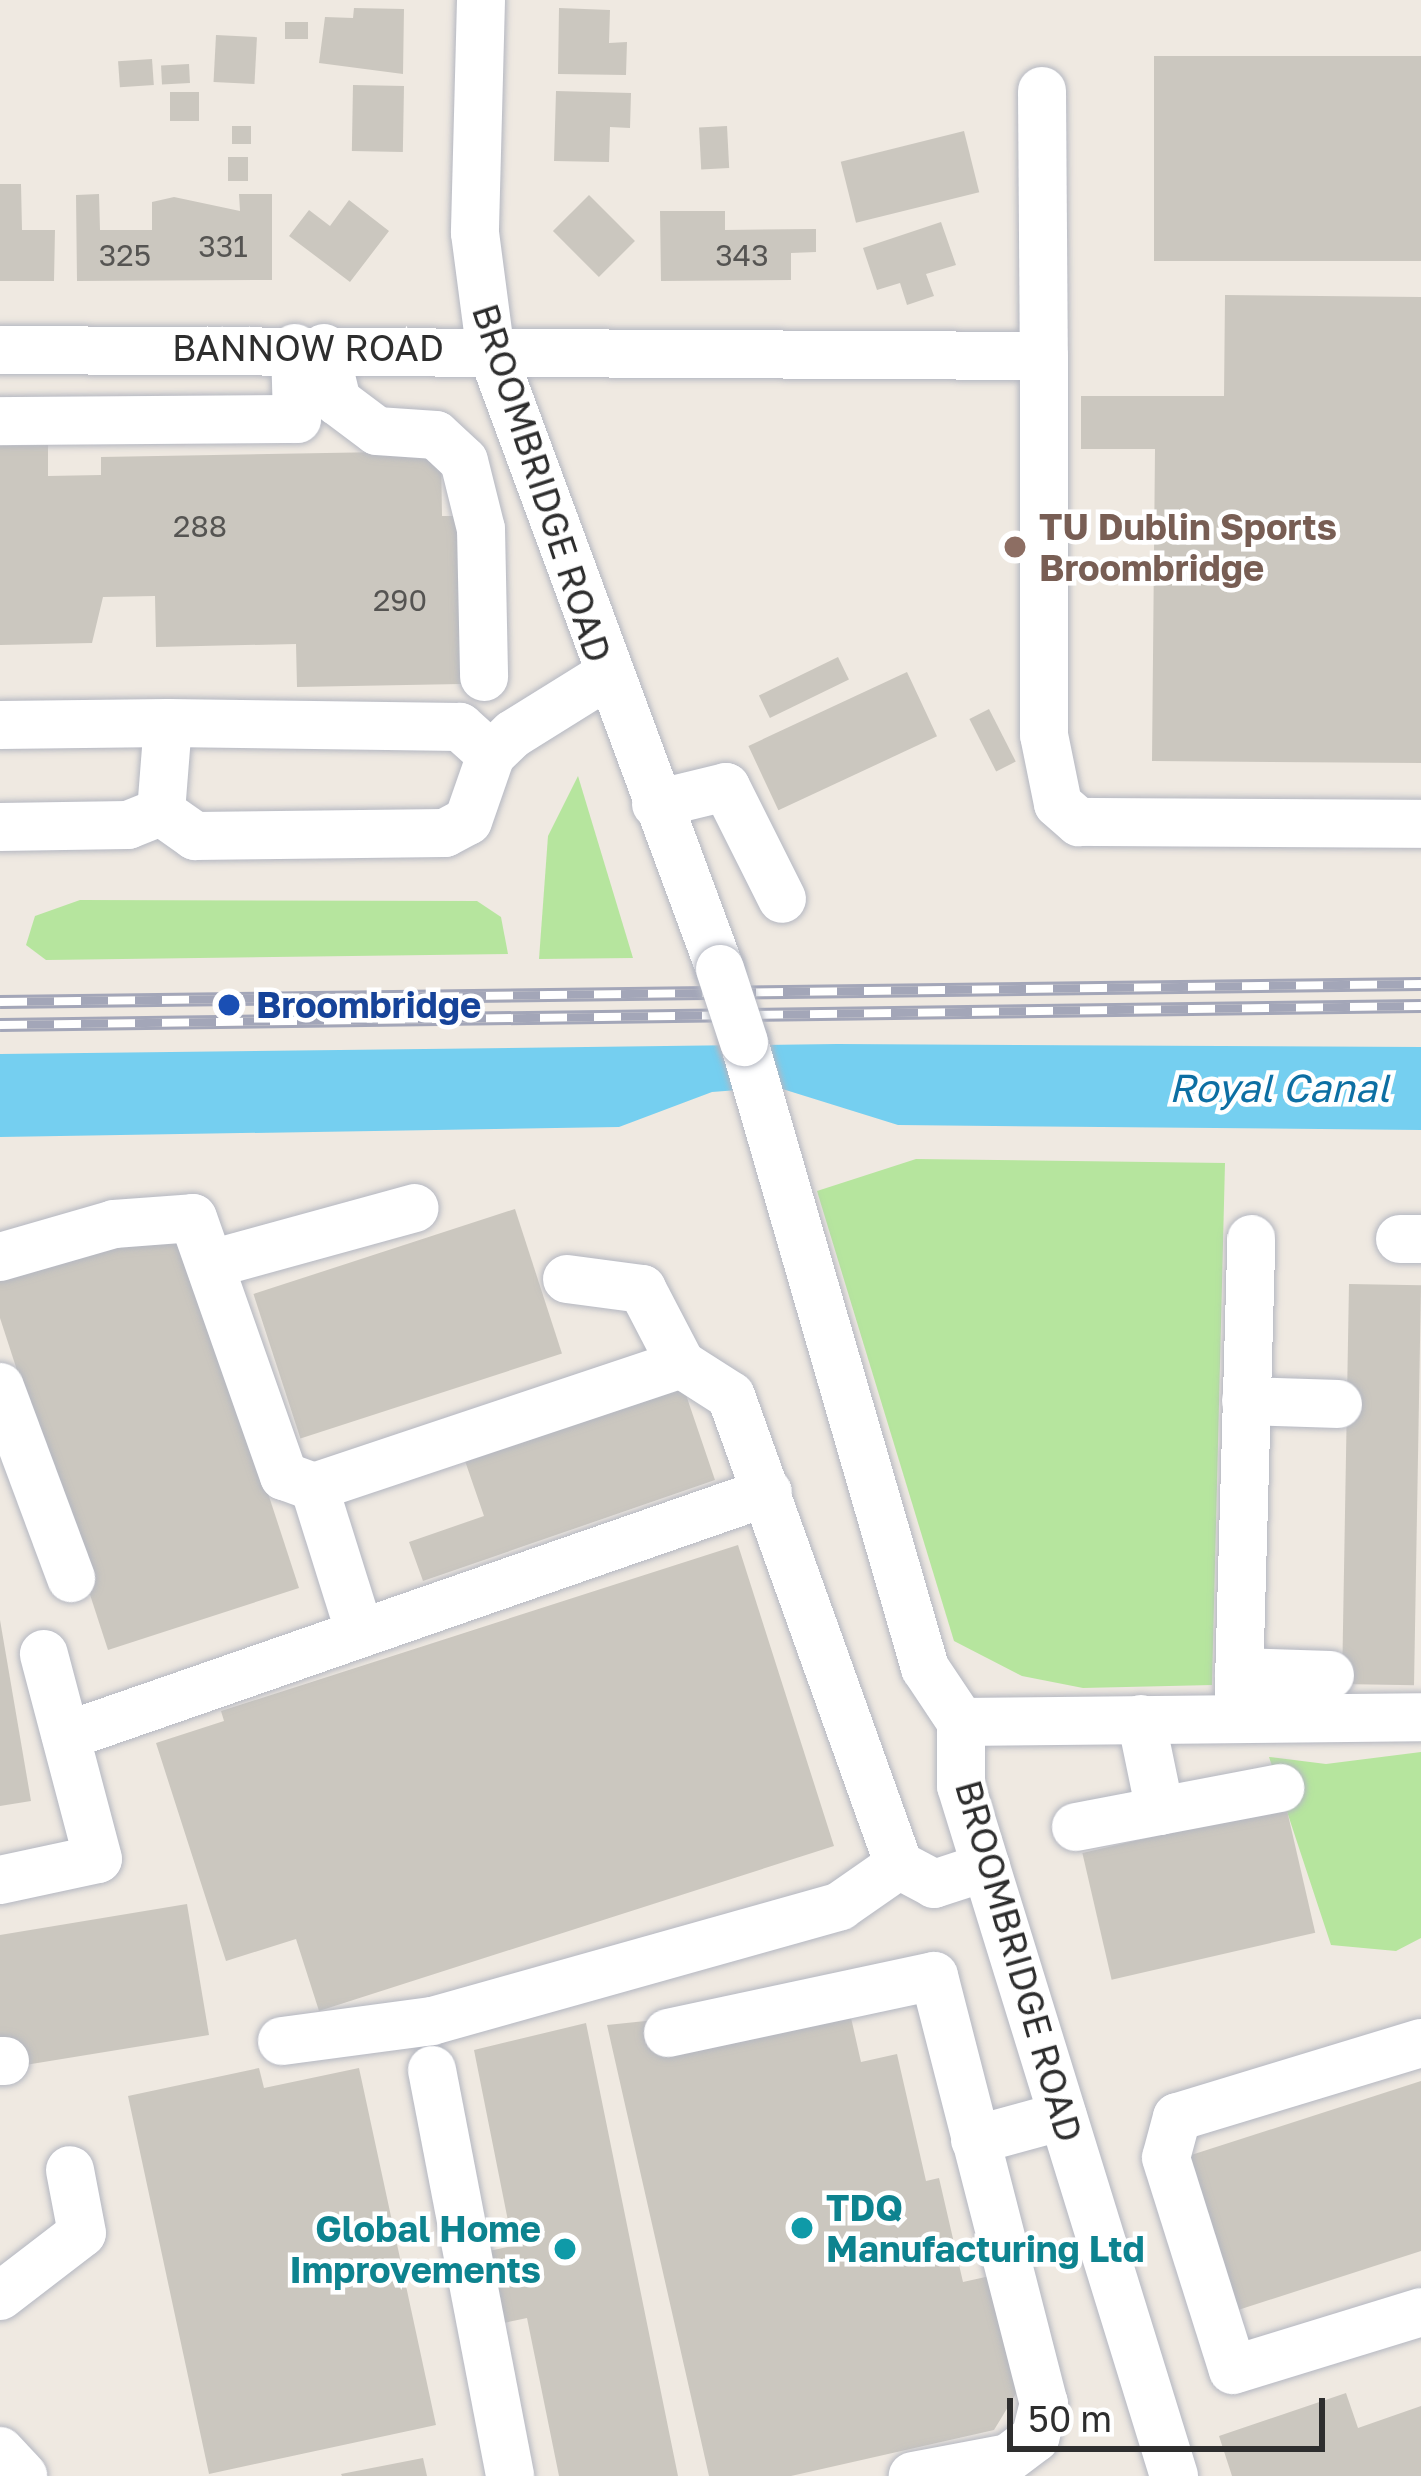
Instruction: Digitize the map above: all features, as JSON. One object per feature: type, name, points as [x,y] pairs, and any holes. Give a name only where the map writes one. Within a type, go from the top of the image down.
[{"type":"street","name":"BROOMBRIDGE ROAD","points":[[481,0],[475,233],[490,347],[606,676],[716,957],[762,1132],[925,1668],[961,1722],[962,1786],[1174,2476]]},
{"type":"street","points":[[1042,91],[1044,735],[1067,814],[1421,824]]},
{"type":"street","name":"BANNOW ROAD","points":[[0,350],[490,347],[1044,356]]},
{"type":"street","points":[[0,421],[297,419],[310,348]]},
{"type":"street","points":[[310,348],[337,401],[377,431],[436,435],[464,460],[481,530],[484,677]]},
{"type":"street","points":[[0,827],[104,825],[161,812],[195,836],[445,833],[468,821],[491,755],[606,676]]},
{"type":"street","points":[[161,812],[168,723]]},
{"type":"street","points":[[0,725],[460,727],[491,755]]},
{"type":"street","points":[[656,804],[726,787],[782,899]]},
{"type":"street","points":[[215,1263],[415,1208]]},
{"type":"street","points":[[0,1257],[114,1224],[194,1218],[215,1263],[284,1476],[314,1487],[681,1364]]},
{"type":"street","points":[[1239,1695],[1251,1239]]},
{"type":"street","points":[[567,1279],[642,1289],[681,1364],[731,1396],[898,1865],[934,1884],[986,1867]]},
{"type":"street","points":[[0,1387],[71,1578]]},
{"type":"street","points":[[1246,1401],[1338,1404]]},
{"type":"street","points":[[314,1487],[358,1627]]},
{"type":"street","points":[[66,1736],[358,1627],[768,1492]]},
{"type":"street","points":[[0,1880],[98,1858],[44,1654]]},
{"type":"street","points":[[961,1722],[1141,1719],[1330,1675]]},
{"type":"street","points":[[1239,1695],[1421,1717]]},
{"type":"street","points":[[1141,1719],[1160,1810]]},
{"type":"street","points":[[1076,1827],[1280,1788]]},
{"type":"street","points":[[282,2041],[432,2021],[840,1906],[898,1865]]},
{"type":"street","points":[[668,2033],[934,1976],[1044,2403],[1035,2438],[1010,2467],[913,2476]]},
{"type":"street","points":[[1421,2044],[1177,2117],[1166,2158],[1233,2370],[1421,2312]]},
{"type":"street","points":[[433,2070],[510,2476]]},
{"type":"street","points":[[975,2140],[1063,2116]]},
{"type":"street","points":[[0,2296],[82,2233],[70,2170]]},
{"type":"street","points":[[0,2451],[22,2476]]},
{"type":"green space","points":[[578,776],[633,958],[539,959],[548,836]]},
{"type":"green space","points":[[80,900],[477,901],[501,917],[508,954],[46,960],[26,945],[35,916]]},
{"type":"green space","points":[[916,1159],[1225,1163],[1212,1685],[1083,1688],[1022,1676],[954,1641],[817,1191]]},
{"type":"green space","points":[[1421,1752],[1421,1938],[1396,1951],[1331,1945],[1269,1757],[1326,1764]]},
{"type":"water","name":"Royal Canal","points":[[837,1044],[1421,1047],[1421,1130],[898,1125],[776,1087],[712,1092],[619,1127],[0,1137],[0,1054]]},
{"type":"building","points":[[354,8],[404,9],[403,74],[319,63],[325,17],[353,18]]},
{"type":"building","points":[[559,8],[610,10],[609,43],[627,42],[626,75],[558,74]]},
{"type":"building","points":[[285,22],[308,22],[308,39],[285,39]]},
{"type":"building","points":[[216,35],[257,37],[254,84],[214,82]]},
{"type":"building","points":[[1154,56],[1421,56],[1421,261],[1154,261]]},
{"type":"building","points":[[152,59],[154,85],[120,87],[118,61]]},
{"type":"building","points":[[189,64],[190,83],[162,84],[161,65]]},
{"type":"building","points":[[353,85],[404,86],[403,152],[352,151]]},
{"type":"building","points":[[556,91],[631,93],[630,128],[610,127],[609,162],[554,161]]},
{"type":"building","points":[[170,92],[199,92],[199,121],[170,121]]},
{"type":"building","points":[[232,126],[251,126],[251,144],[232,144]]},
{"type":"building","points":[[727,126],[729,168],[701,169],[699,127]]},
{"type":"building","points":[[964,131],[979,192],[856,223],[841,162]]},
{"type":"building","points":[[228,157],[248,157],[248,181],[228,181]]},
{"type":"building","points":[[0,184],[21,184],[22,230],[55,230],[54,281],[0,281]]},
{"type":"building","points":[[99,194],[100,230],[152,230],[152,202],[174,197],[240,211],[239,194],[272,194],[272,280],[77,281],[76,195]]},
{"type":"building","points":[[589,195],[635,241],[599,277],[553,231]]},
{"type":"building","points":[[349,200],[389,231],[350,282],[289,236],[309,210],[330,226]]},
{"type":"building","points":[[660,211],[725,211],[725,230],[816,229],[816,252],[791,253],[791,280],[661,281]]},
{"type":"building","points":[[941,222],[956,265],[926,274],[934,296],[907,305],[900,283],[877,290],[863,248]]},
{"type":"building","points":[[1225,295],[1421,297],[1421,763],[1152,761],[1155,449],[1081,449],[1081,396],[1224,396]]},
{"type":"building","points":[[48,445],[48,476],[101,475],[101,457],[441,451],[442,516],[458,516],[461,684],[297,687],[296,644],[156,647],[155,596],[103,597],[92,643],[0,645],[0,446]]},
{"type":"building","points":[[838,657],[849,679],[770,718],[759,696]]},
{"type":"building","points":[[907,672],[937,736],[778,810],[748,746]]},
{"type":"building","points":[[989,709],[1016,762],[996,772],[969,719]]},
{"type":"building","points":[[515,1209],[562,1354],[300,1439],[253,1294]]},
{"type":"building","points":[[179,1221],[299,1588],[108,1650],[0,1318],[0,1279]]},
{"type":"building","points":[[1349,1284],[1421,1285],[1414,1685],[1342,1684]]},
{"type":"building","points":[[682,1383],[715,1480],[423,1581],[409,1542],[484,1516],[464,1458]]},
{"type":"building","points":[[738,1545],[834,1846],[319,2011],[296,1939],[226,1961],[156,1743],[224,1721],[221,1711]]},
{"type":"building","points":[[0,1620],[31,1801],[0,1806]]},
{"type":"building","points":[[1286,1806],[1315,1933],[1112,1980],[1082,1853]]},
{"type":"building","points":[[187,1904],[209,2035],[13,2067],[0,2037],[0,1935]]},
{"type":"building","name":"TDQ Manufacturing Ltd","points":[[847,2000],[861,2062],[897,2054],[926,2181],[939,2178],[963,2282],[990,2276],[1017,2392],[994,2430],[791,2476],[709,2476],[607,2025]]},
{"type":"building","name":"Global Home Improvements","points":[[586,2023],[678,2476],[559,2476],[527,2318],[499,2324],[484,2252],[513,2246],[474,2050]]},
{"type":"building","points":[[259,2068],[264,2088],[359,2068],[436,2425],[209,2474],[128,2096]]},
{"type":"building","points":[[1421,2081],[1421,2251],[1235,2311],[1185,2157]]},
{"type":"building","points":[[1346,2393],[1358,2428],[1421,2406],[1421,2476],[1232,2476],[1219,2436]]},
{"type":"building","points":[[423,2458],[427,2476],[341,2474]]},
{"type":"railway","points":[[0,1002],[1421,984]]},
{"type":"railway","points":[[0,1025],[1421,1006]]},
{"type":"place","name":"TU Dublin Sports Broombridge","points":[[1015,547]]},
{"type":"place","name":"Broombridge","points":[[229,1005]]},
{"type":"place","name":"TDQ Manufacturing Ltd","points":[[802,2228]]},
{"type":"place","name":"Global Home Improvements","points":[[565,2249]]}]
